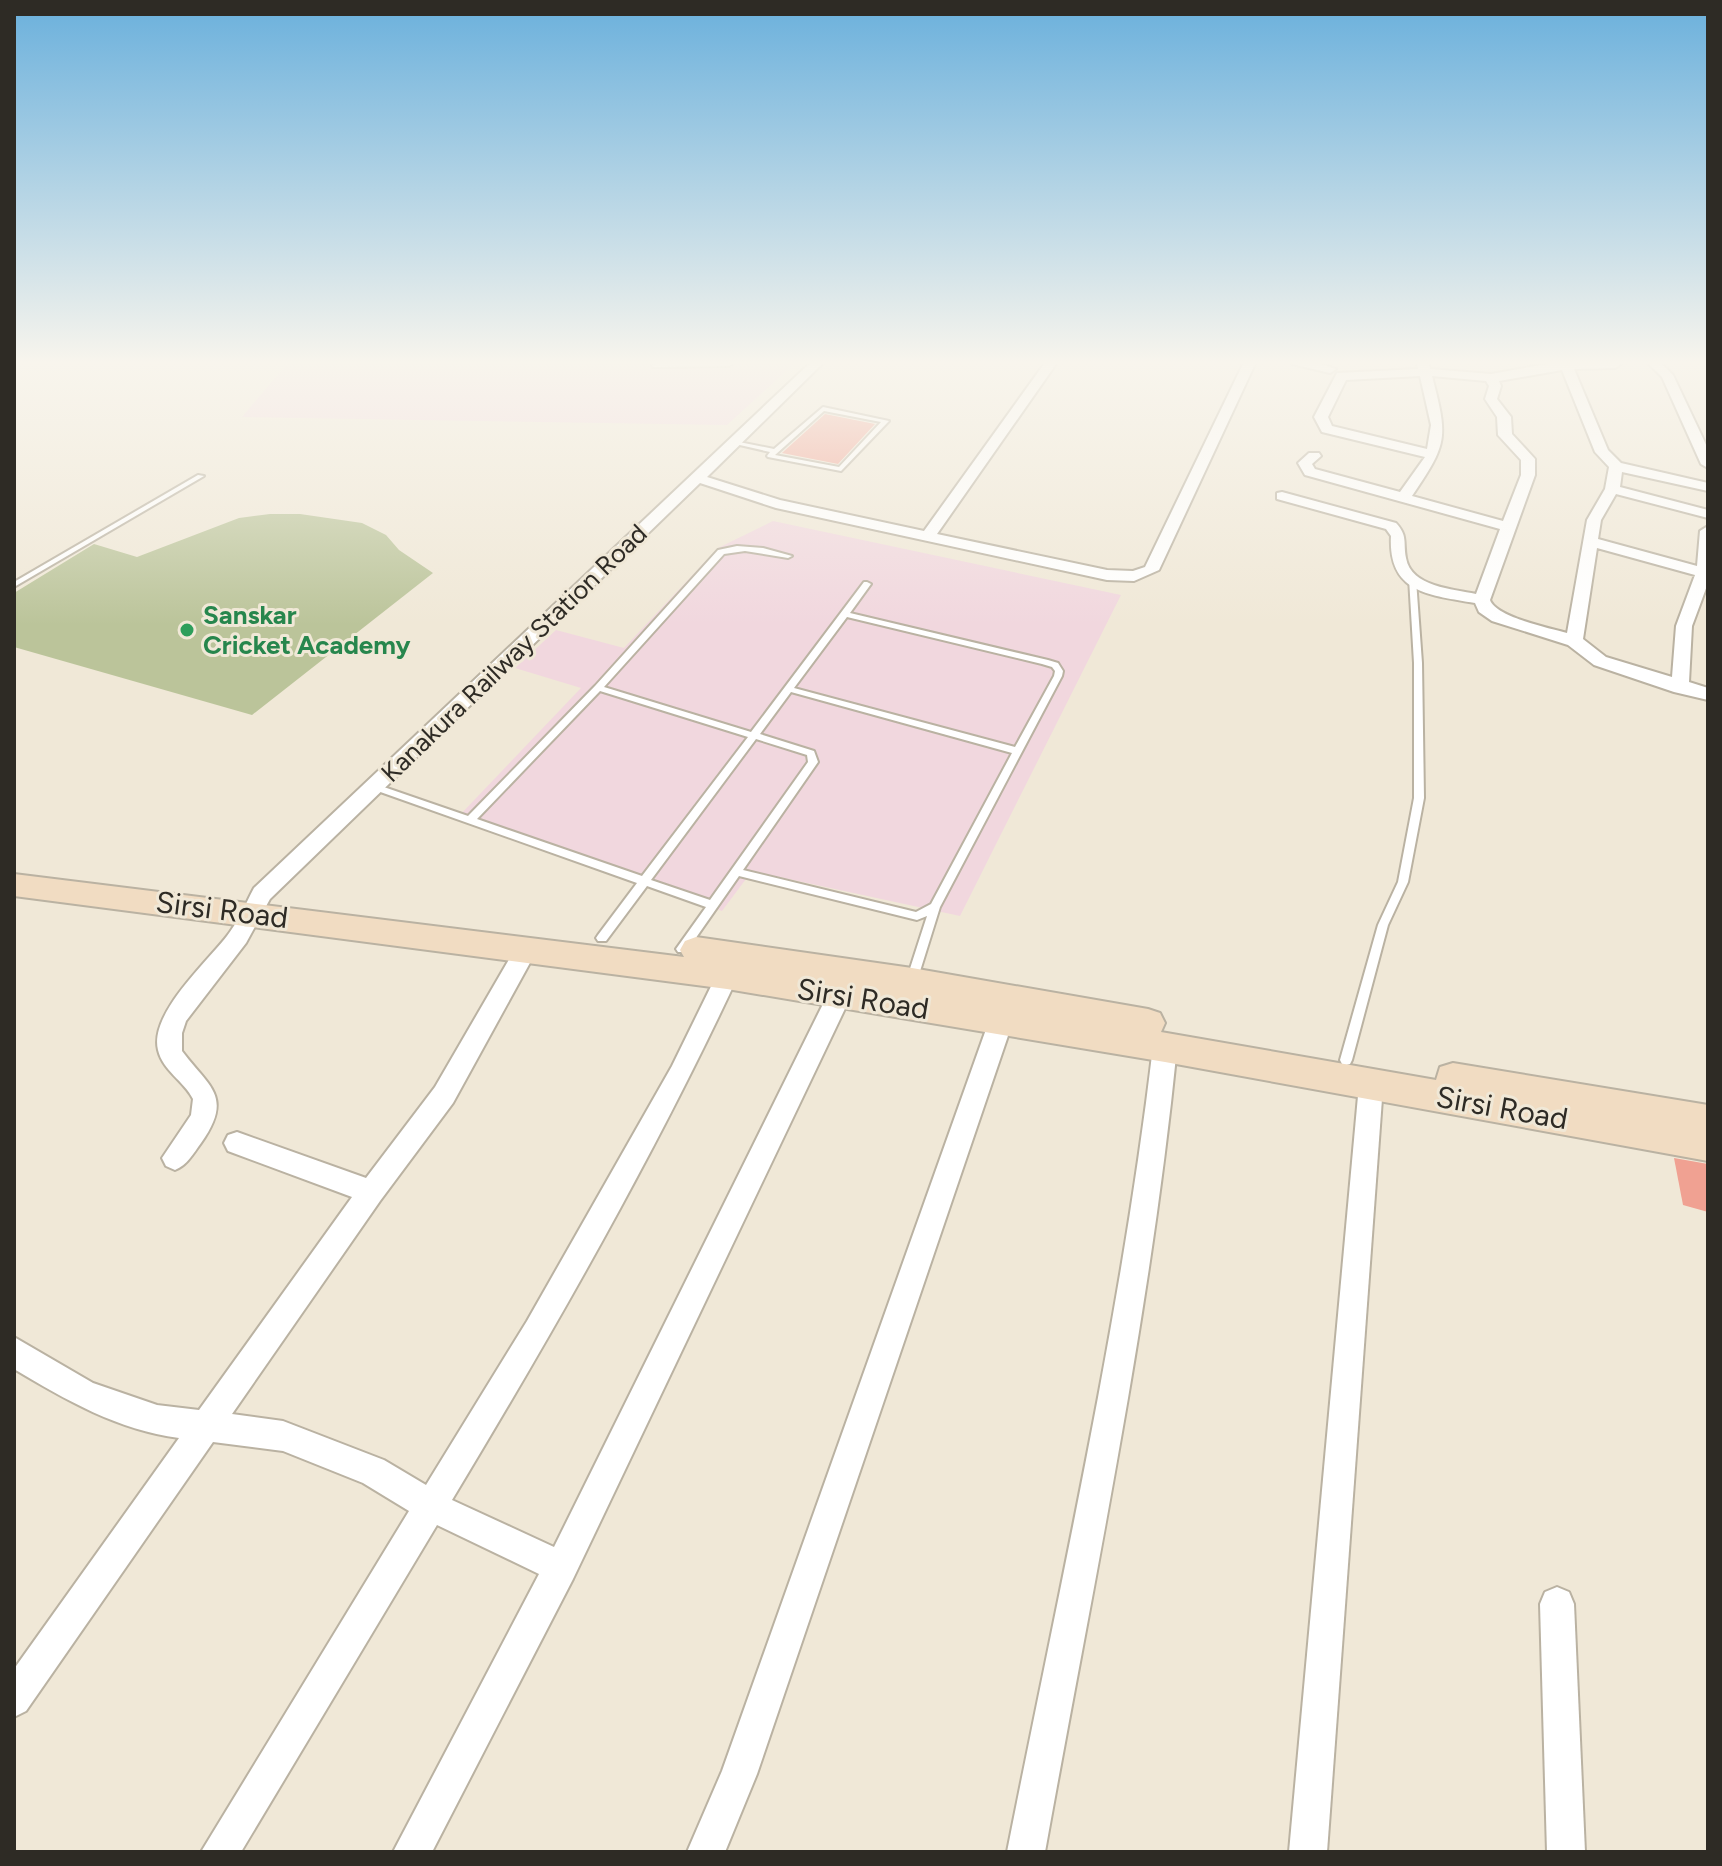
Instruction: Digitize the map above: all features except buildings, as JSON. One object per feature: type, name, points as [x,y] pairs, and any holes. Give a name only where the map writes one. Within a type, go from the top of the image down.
[{"type":"main road","name":"Sirsi Road","points":[[14,867],[526,950],[727,976],[842,983],[912,981],[1346,1060],[1708,1121]]},
{"type":"main road","name":"Sirsi Road","points":[[14,885],[257,904],[602,938],[682,949],[1001,1021],[1165,1047],[1708,1144]]},
{"type":"street","name":"Kanakura Railway Station Road","points":[[175,1158],[205,1114],[207,1097],[200,1084],[172,1058],[168,1038],[177,1013],[236,941],[257,904],[725,451]]},
{"type":"street","points":[[928,536],[988,451]]},
{"type":"street","points":[[682,492],[755,499],[1107,575],[1134,576],[1151,570],[1208,451]]},
{"type":"street","points":[[1417,451],[1433,455]]},
{"type":"street","points":[[1404,497],[1434,451]]},
{"type":"street","points":[[1520,451],[1528,459],[1528,475],[1482,600],[1485,609],[1498,617],[1574,641],[1600,661],[1680,688],[1708,694]]},
{"type":"street","points":[[1602,451],[1616,466],[1708,487]]},
{"type":"street","points":[[1314,456],[1305,463],[1310,472],[1508,527]]},
{"type":"street","points":[[1574,641],[1594,520],[1612,489],[1616,466]]},
{"type":"street","points":[[697,478],[755,499]]},
{"type":"street","points":[[1612,489],[1708,514]]},
{"type":"street","points":[[1282,496],[1391,526],[1399,535],[1398,560],[1412,580],[1425,587],[1482,600]]},
{"type":"street","points":[[1680,688],[1684,626],[1706,573],[1708,532]]},
{"type":"street","points":[[1591,542],[1706,573]]},
{"type":"street","points":[[14,1699],[205,1425],[444,1095],[526,950]]},
{"type":"street","points":[[220,1852],[339,1654],[433,1507],[537,1331],[658,1114],[727,976]]},
{"type":"street","points":[[412,1852],[561,1567],[842,983]]},
{"type":"street","points":[[706,1852],[739,1774],[1001,1021]]},
{"type":"street","points":[[1026,1852],[1117,1382],[1157,1131],[1165,1047]]},
{"type":"street","points":[[1308,1852],[1371,1085]]},
{"type":"street","points":[[237,1143],[371,1192]]},
{"type":"street","points":[[14,1352],[85,1395],[157,1420],[283,1436],[373,1471],[433,1507],[561,1567]]},
{"type":"street","points":[[1557,1604],[1566,1852]]},
{"type":"lane","points":[[775,451],[770,456],[841,469],[858,451]]},
{"type":"lane","points":[[14,585],[200,476]]},
{"type":"lane","points":[[470,820],[598,688],[721,552],[729,548],[745,548],[788,556]]},
{"type":"lane","points":[[1346,1060],[1383,925],[1403,882],[1419,798],[1418,663],[1412,580]]},
{"type":"lane","points":[[602,938],[867,584]]},
{"type":"lane","points":[[845,614],[1055,665],[1058,676],[935,907],[912,981]]},
{"type":"lane","points":[[598,688],[811,753],[813,762],[682,949]]},
{"type":"lane","points":[[788,689],[1017,751]]},
{"type":"lane","points":[[375,787],[712,905]]},
{"type":"lane","points":[[736,872],[917,916],[935,907]]},
{"type":"shaded area","points":[[773,521],[1121,595],[960,916],[752,871],[722,911],[458,817],[581,688],[515,668],[556,630],[624,648],[718,548]]},
{"type":"green space","name":"Sanskar Cricket Academy","points":[[300,514],[362,523],[386,535],[399,550],[433,573],[252,715],[14,647],[14,593],[94,544],[137,557],[239,518]]},
{"type":"place","name":"Sanskar Cricket Academy","points":[[187,630]]}]
